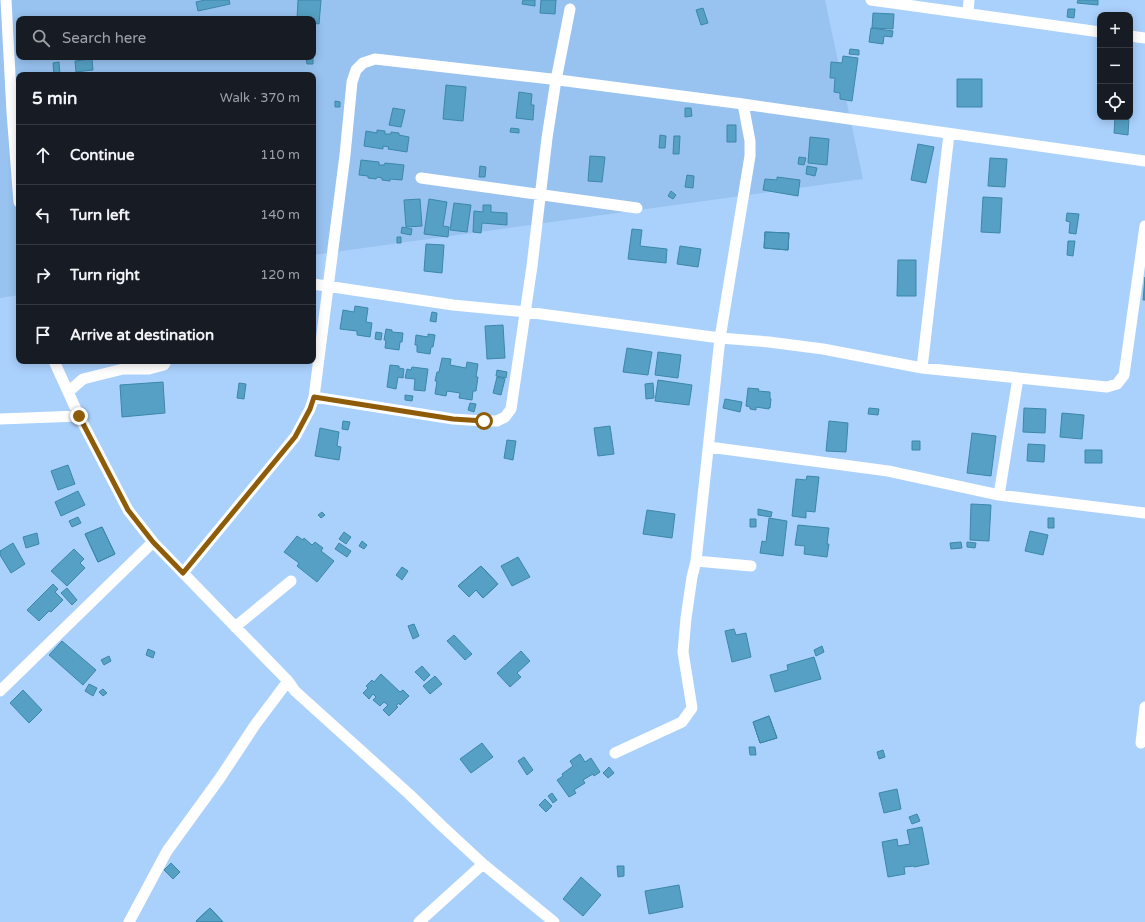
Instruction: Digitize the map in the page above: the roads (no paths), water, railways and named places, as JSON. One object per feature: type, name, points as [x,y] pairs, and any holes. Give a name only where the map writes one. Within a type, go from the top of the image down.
[{"type":"street","points":[[6,0],[16,163]]},
{"type":"street","points":[[872,0],[1097,32]]},
{"type":"street","points":[[968,14],[969,0]]},
{"type":"street","points":[[314,397],[453,419],[484,421],[497,421],[505,418],[512,409],[532,266],[547,138],[556,80],[570,9]]},
{"type":"street","points":[[1133,36],[1145,38]]},
{"type":"street","points":[[183,573],[295,437],[310,409],[314,397],[352,82],[356,70],[363,63],[375,59],[556,80],[743,104],[1145,162]]},
{"type":"street","points":[[615,753],[682,722],[692,708],[684,652],[687,611],[696,561],[720,338],[750,156],[750,141],[743,104]]},
{"type":"street","points":[[922,368],[949,134]]},
{"type":"street","points":[[421,178],[637,208]]},
{"type":"street","points":[[316,284],[453,305],[526,312],[720,338],[769,342],[823,349],[922,368],[1107,387],[1117,384],[1124,376],[1145,226]]},
{"type":"street","points":[[55,364],[79,416],[128,510],[153,542],[288,681],[295,691],[409,794],[483,864],[554,922]]},
{"type":"street","points":[[68,392],[83,379],[123,369],[148,369],[164,364]]},
{"type":"street","points":[[999,494],[1018,378]]},
{"type":"street","points":[[0,419],[79,416]]},
{"type":"street","points":[[709,447],[888,471],[999,494],[1145,513]]},
{"type":"street","points":[[0,690],[153,542]]},
{"type":"street","points":[[696,561],[751,566]]},
{"type":"street","points":[[235,627],[291,581]]},
{"type":"street","points":[[129,922],[167,851],[220,778],[255,725],[288,681]]},
{"type":"street","points":[[1141,743],[1145,707]]},
{"type":"street","points":[[419,922],[483,864]]}]
